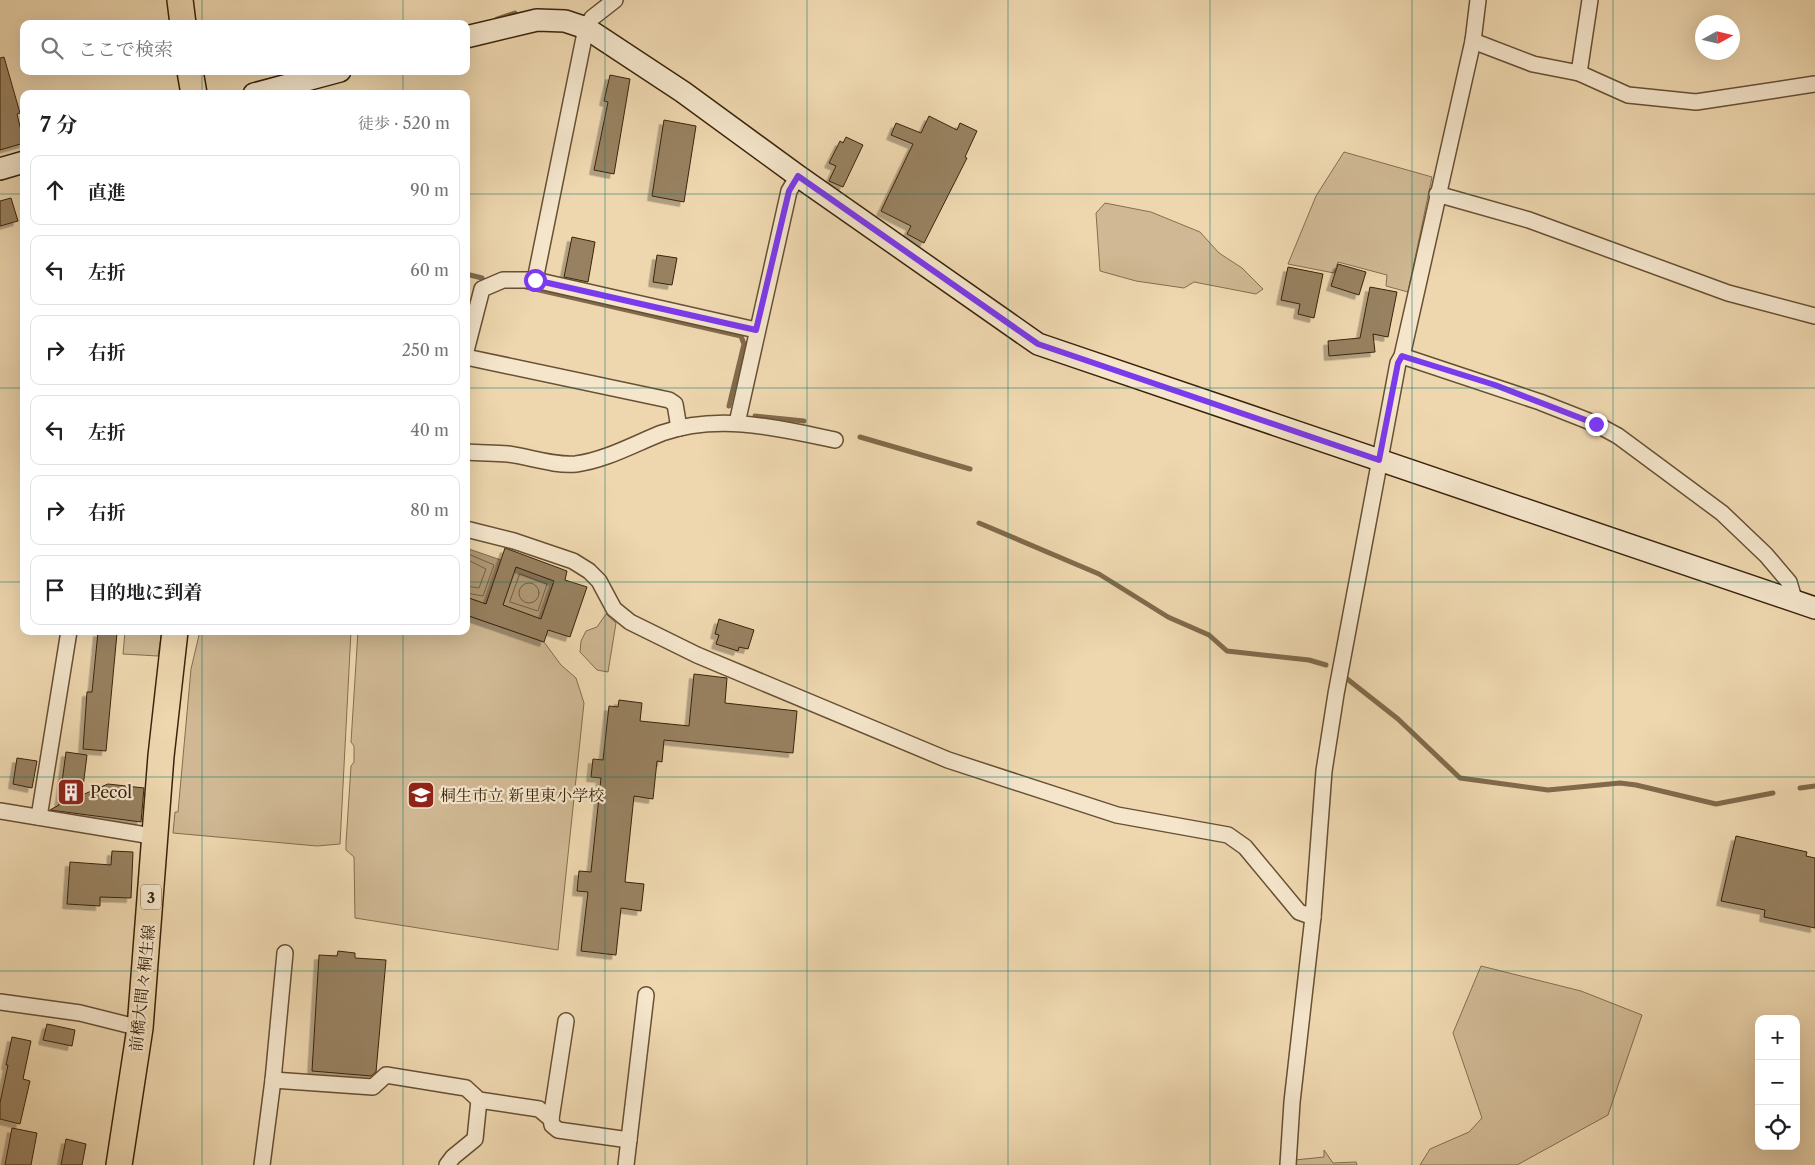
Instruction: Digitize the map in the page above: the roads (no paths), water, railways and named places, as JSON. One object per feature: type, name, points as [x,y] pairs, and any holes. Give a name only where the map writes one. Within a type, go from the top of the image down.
[{"type":"main road","points":[[180,0],[182,20]]},
{"type":"main road","points":[[191,75],[193,90]]},
{"type":"main road","name":"前橋大間々桐生線","points":[[119,1165],[140,1028],[155,838],[175,635]]},
{"type":"street","points":[[535,280],[586,28],[592,18],[615,0]]},
{"type":"street","points":[[1288,1165],[1292,1102],[1313,917],[1324,772],[1334,702],[1398,363],[1402,356],[1473,41],[1478,0]]},
{"type":"street","points":[[1579,73],[1590,0]]},
{"type":"street","points":[[470,36],[536,20],[565,21],[586,28],[683,92],[798,176],[1038,344],[1805,605]]},
{"type":"street","points":[[1473,41],[1533,64],[1579,73],[1628,95],[1696,102],[1815,84]]},
{"type":"street","points":[[269,90],[325,75]]},
{"type":"street","points":[[0,169],[20,163]]},
{"type":"street","points":[[737,423],[744,397],[756,330],[789,191],[798,176]]},
{"type":"street","points":[[1437,194],[1529,220],[1728,293],[1815,316]]},
{"type":"street","points":[[470,336],[482,290],[503,280],[535,280],[756,330]]},
{"type":"street","points":[[1402,356],[1540,402],[1596,424],[1618,436],[1722,513],[1766,555],[1789,582],[1805,605]]},
{"type":"street","points":[[470,358],[669,400],[675,404],[679,428]]},
{"type":"street","points":[[470,452],[508,454],[574,464],[598,459],[679,428],[698,424],[737,423],[835,440]]},
{"type":"street","points":[[470,530],[514,541],[573,561],[594,576],[614,609],[630,622],[723,666],[948,760],[1117,815],[1228,834],[1245,847],[1299,912],[1313,917]]},
{"type":"street","points":[[39,818],[67,635]]},
{"type":"street","points":[[0,811],[155,838]]},
{"type":"street","points":[[262,1165],[286,953]]},
{"type":"street","points":[[626,1165],[646,995]]},
{"type":"street","points":[[0,1002],[80,1013],[140,1028]]},
{"type":"street","points":[[566,1021],[552,1125],[558,1130],[566,1132],[629,1140]]},
{"type":"street","points":[[273,1080],[373,1087],[386,1075],[466,1088],[479,1100],[539,1109],[552,1118]]},
{"type":"street","points":[[446,1165],[475,1139],[479,1100]]},
{"type":"water","points":[[470,549],[501,560],[486,604],[470,598]]},
{"type":"water","points":[[516,567],[554,581],[541,619],[503,605]]},
{"type":"waterway","points":[[497,19],[515,13]]},
{"type":"waterway","points":[[470,275],[482,278]]},
{"type":"waterway","points":[[526,287],[741,336],[744,344],[729,406]]},
{"type":"waterway","points":[[755,416],[804,421]]},
{"type":"waterway","points":[[860,437],[970,469]]},
{"type":"waterway","points":[[979,523],[1099,574],[1168,617],[1209,635],[1227,651],[1309,660],[1326,665]]},
{"type":"waterway","points":[[1346,678],[1398,719],[1460,778],[1548,790],[1620,783],[1716,804],[1773,793]]},
{"type":"waterway","points":[[1800,788],[1815,786]]},
{"type":"place","name":"Pecol","points":[[71,792]]},
{"type":"place","name":"桐生市立 新里東小学校","points":[[421,795]]}]
